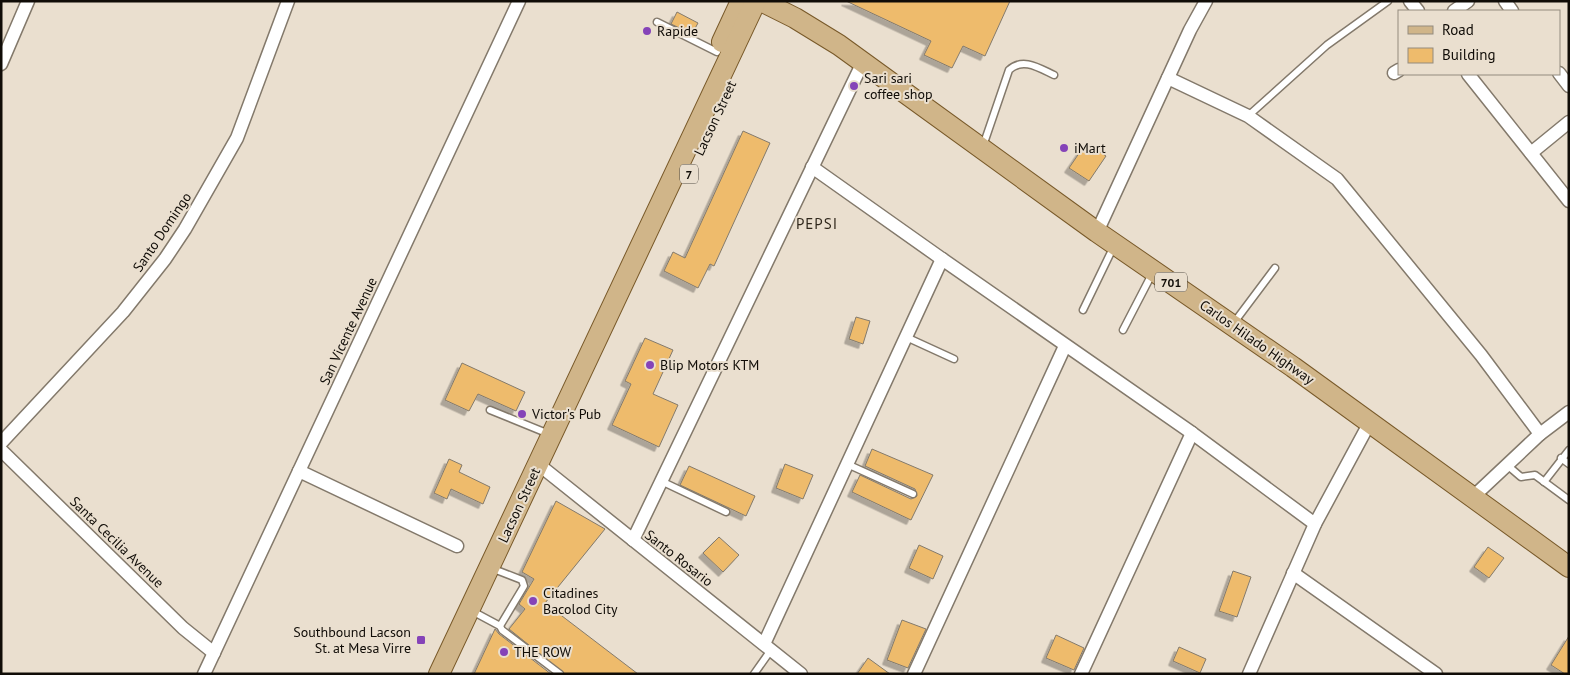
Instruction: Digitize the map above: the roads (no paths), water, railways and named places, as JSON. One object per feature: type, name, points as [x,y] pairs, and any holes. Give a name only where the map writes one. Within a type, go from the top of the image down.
[{"type":"main road","name":"Lacson Street","points":[[597,336],[617,265],[741,1]]},
{"type":"main road","name":"Lacson Street","points":[[597,336],[640,277],[764,2]]},
{"type":"main road","name":"Lacson Street","points":[[439,674],[597,336],[764,2]]},
{"type":"main road","name":"Carlos Hilado Highway","points":[[764,2],[819,31],[982,150],[1232,324],[1567,562]]},
{"type":"street","points":[[1,64],[28,1]]},
{"type":"street","name":"Santo Domingo","points":[[1,443],[123,312],[165,260],[237,138],[288,1]]},
{"type":"street","name":"San Vicente Avenue","points":[[204,674],[519,1]]},
{"type":"street","points":[[1098,232],[1168,78],[1206,1]]},
{"type":"street","points":[[1455,10],[1468,1]]},
{"type":"street","points":[[633,540],[863,62]]},
{"type":"street","points":[[1560,74],[1569,86]]},
{"type":"street","points":[[1469,75],[1569,201]]},
{"type":"street","points":[[1168,78],[1248,116],[1337,179],[1481,355],[1540,434]]},
{"type":"street","points":[[1530,152],[1569,122]]},
{"type":"street","points":[[812,167],[1065,346],[1192,433],[1315,524]]},
{"type":"street","points":[[767,647],[846,464],[942,259]]},
{"type":"street","points":[[914,674],[1065,346]]},
{"type":"street","points":[[1474,496],[1540,434],[1569,412]]},
{"type":"street","points":[[1249,674],[1315,524],[1370,422]]},
{"type":"street","points":[[1081,674],[1192,433]]},
{"type":"street","name":"Santa Cecilia Avenue","points":[[1,450],[183,628],[214,653]]},
{"type":"street","name":"Santo Rosario","points":[[538,464],[801,674]]},
{"type":"street","points":[[299,471],[457,546]]},
{"type":"street","points":[[1293,573],[1436,674]]},
{"type":"lane","points":[[1248,116],[1327,45],[1388,1]]},
{"type":"lane","points":[[657,22],[717,52]]},
{"type":"lane","points":[[982,150],[1009,70],[1015,65],[1022,63],[1054,75]]},
{"type":"lane","points":[[1082,310],[1115,244]]},
{"type":"lane","points":[[1232,324],[1275,268]]},
{"type":"lane","points":[[1123,330],[1154,270]]},
{"type":"lane","points":[[906,337],[954,359]]},
{"type":"lane","points":[[490,410],[551,435]]},
{"type":"lane","points":[[1544,482],[1560,458],[1569,450]]},
{"type":"lane","points":[[1560,458],[1569,464]]},
{"type":"lane","points":[[846,464],[913,494]]},
{"type":"lane","points":[[1507,465],[1521,477],[1535,475],[1569,500]]},
{"type":"lane","points":[[661,481],[726,512]]},
{"type":"lane","points":[[490,568],[522,580],[524,586],[500,626]]},
{"type":"lane","points":[[470,610],[500,626],[560,674]]},
{"type":"lane","points":[[754,674],[767,647]]},
{"type":"place","name":"Rapide","points":[[647,31]]},
{"type":"place","name":"Sari sari coffee shop","points":[[854,86]]},
{"type":"place","name":"iMart","points":[[1064,148]]},
{"type":"place","name":"Blip Motors KTM","points":[[650,365]]},
{"type":"place","name":"Victor's Pub","points":[[522,414]]},
{"type":"place","name":"Citadines Bacolod City","points":[[533,601]]},
{"type":"place","name":"Southbound Lacson St. at Mesa Virre","points":[[421,640]]},
{"type":"place","name":"THE ROW","points":[[504,652]]},
{"type":"district","name":"PEPSI","points":[[817,223]]}]
